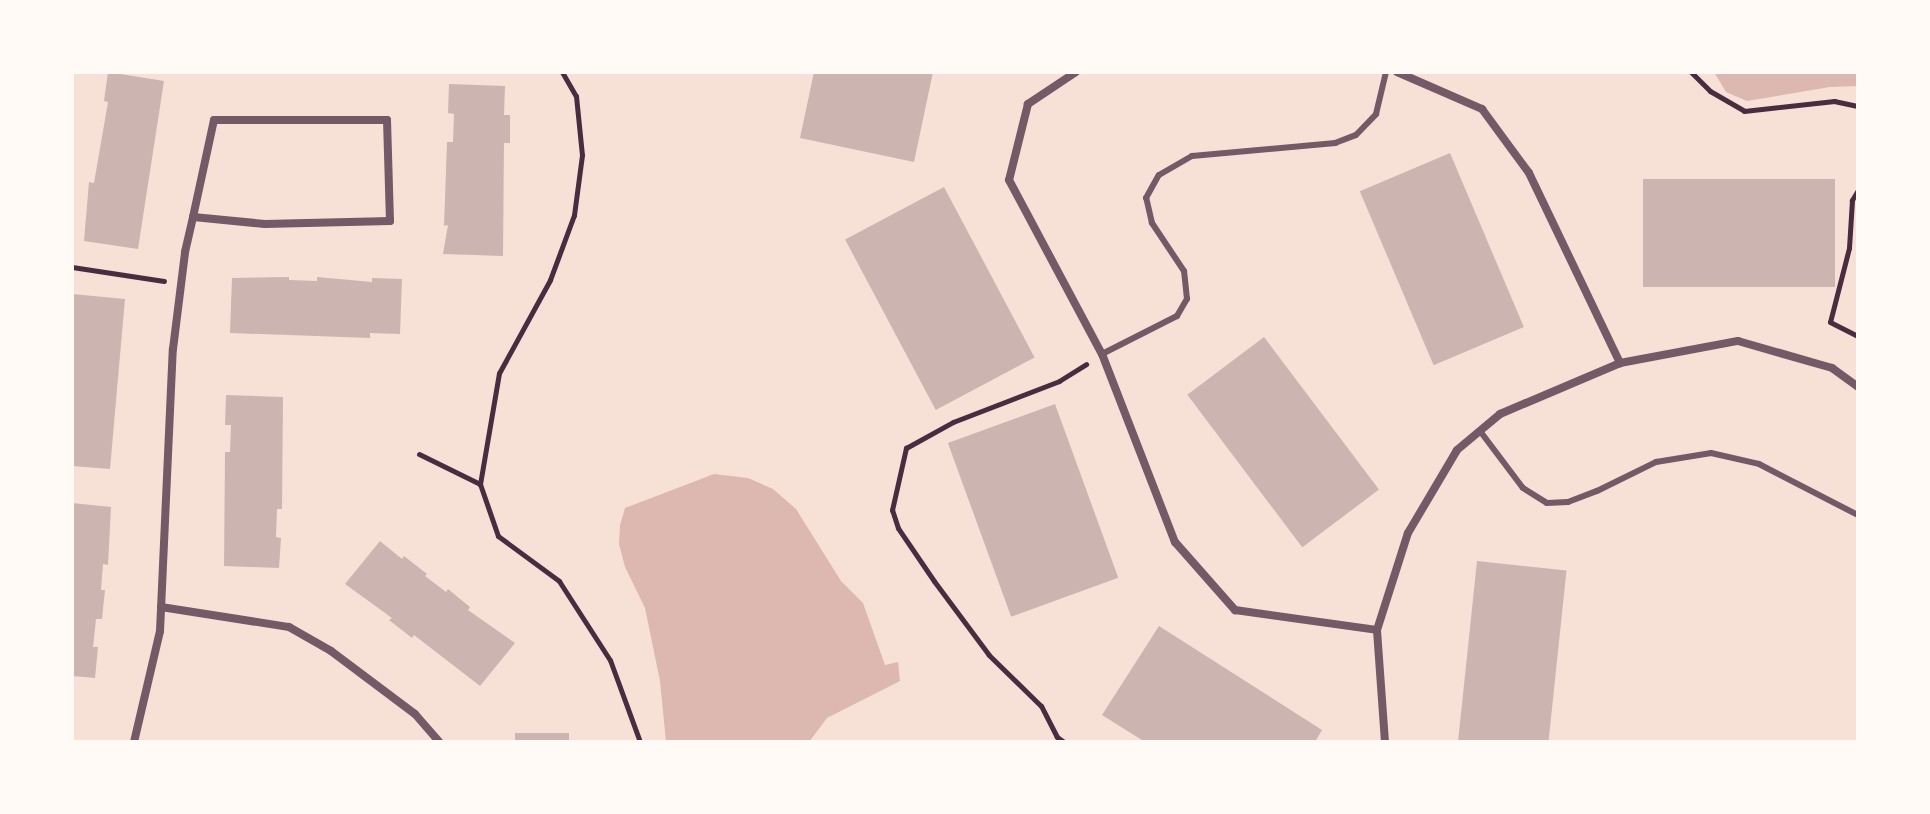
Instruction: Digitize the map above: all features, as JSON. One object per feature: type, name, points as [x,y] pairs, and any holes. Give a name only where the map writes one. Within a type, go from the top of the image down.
[{"type":"street","points":[[1076,72],[1028,104],[1009,180],[1102,354],[1175,542],[1235,610],[1377,630]]},
{"type":"street","points":[[1397,72],[1482,109],[1529,173],[1620,363]]},
{"type":"street","points":[[134,742],[160,631],[173,349],[193,217],[214,120],[387,120],[390,221],[265,224],[193,217]]},
{"type":"street","points":[[1385,742],[1377,630],[1408,533],[1457,450],[1500,414],[1620,363],[1738,341],[1832,368],[1858,387]]},
{"type":"street","points":[[161,607],[289,627],[331,651],[415,714],[439,742]]},
{"type":"lane","points":[[1102,354],[1177,316],[1187,299],[1184,271],[1152,223],[1146,198],[1159,175],[1192,156],[1335,143],[1356,135],[1376,114],[1386,72]]},
{"type":"lane","points":[[1480,431],[1523,488],[1547,503],[1568,502],[1656,462],[1711,453],[1759,464],[1858,515]]},
{"type":"path","points":[[562,72],[576,96],[582,155],[574,215],[550,280],[499,373],[480,484],[498,536],[559,581],[610,660],[640,742]]},
{"type":"path","points":[[1691,72],[1710,91],[1744,111],[1834,101],[1858,106]]},
{"type":"path","points":[[1858,190],[1852,200],[1849,248],[1830,322],[1858,336]]},
{"type":"path","points":[[72,267],[164,281]]},
{"type":"path","points":[[1064,742],[1057,737],[1041,706],[989,655],[934,581],[898,528],[892,510],[906,448],[953,422],[1059,381],[1102,354]]},
{"type":"path","points":[[419,454],[480,484]]},
{"type":"shaded area","points":[[1714,72],[1858,72],[1858,86],[1830,87],[1747,101],[1726,92]]},
{"type":"shaded area","points":[[714,474],[748,478],[773,489],[796,509],[841,581],[863,603],[885,665],[898,662],[900,681],[827,718],[809,742],[666,742],[660,681],[645,608],[625,567],[619,544],[620,525],[625,508]]},
{"type":"building","points":[[108,72],[164,81],[138,249],[84,241],[89,182],[94,183],[108,102],[104,101]]},
{"type":"building","points":[[814,72],[933,72],[914,162],[800,138]]},
{"type":"building","points":[[449,84],[505,86],[504,115],[510,115],[510,143],[504,143],[503,256],[443,254],[448,225],[444,226],[447,142],[453,142],[454,114],[448,113]]},
{"type":"building","points":[[1450,153],[1524,327],[1434,365],[1360,191]]},
{"type":"building","points":[[1643,179],[1835,179],[1835,287],[1643,287]]},
{"type":"building","points":[[944,187],[1035,357],[936,410],[845,240]]},
{"type":"building","points":[[289,277],[289,280],[317,281],[317,277],[372,282],[372,278],[402,279],[400,334],[370,333],[370,338],[230,333],[232,278]]},
{"type":"building","points":[[72,294],[125,299],[110,469],[72,466]]},
{"type":"building","points":[[1264,337],[1379,490],[1302,547],[1187,395]]},
{"type":"building","points":[[226,395],[283,397],[282,509],[277,509],[276,537],[281,538],[279,568],[224,566],[225,452],[230,452],[231,425],[225,425]]},
{"type":"building","points":[[1055,404],[1118,578],[1011,617],[948,443]]},
{"type":"building","points":[[72,503],[111,507],[108,565],[103,564],[101,590],[105,590],[102,619],[96,619],[93,647],[98,647],[95,678],[72,676]]},
{"type":"building","points":[[380,541],[402,559],[404,556],[446,592],[448,589],[470,607],[468,610],[515,643],[480,686],[414,635],[412,638],[389,620],[392,618],[345,584]]},
{"type":"building","points":[[1477,561],[1567,570],[1548,742],[1458,742]]},
{"type":"building","points":[[1159,626],[1322,730],[1315,742],[1145,742],[1102,715]]},
{"type":"building","points":[[515,733],[569,733],[569,742],[515,742]]}]
